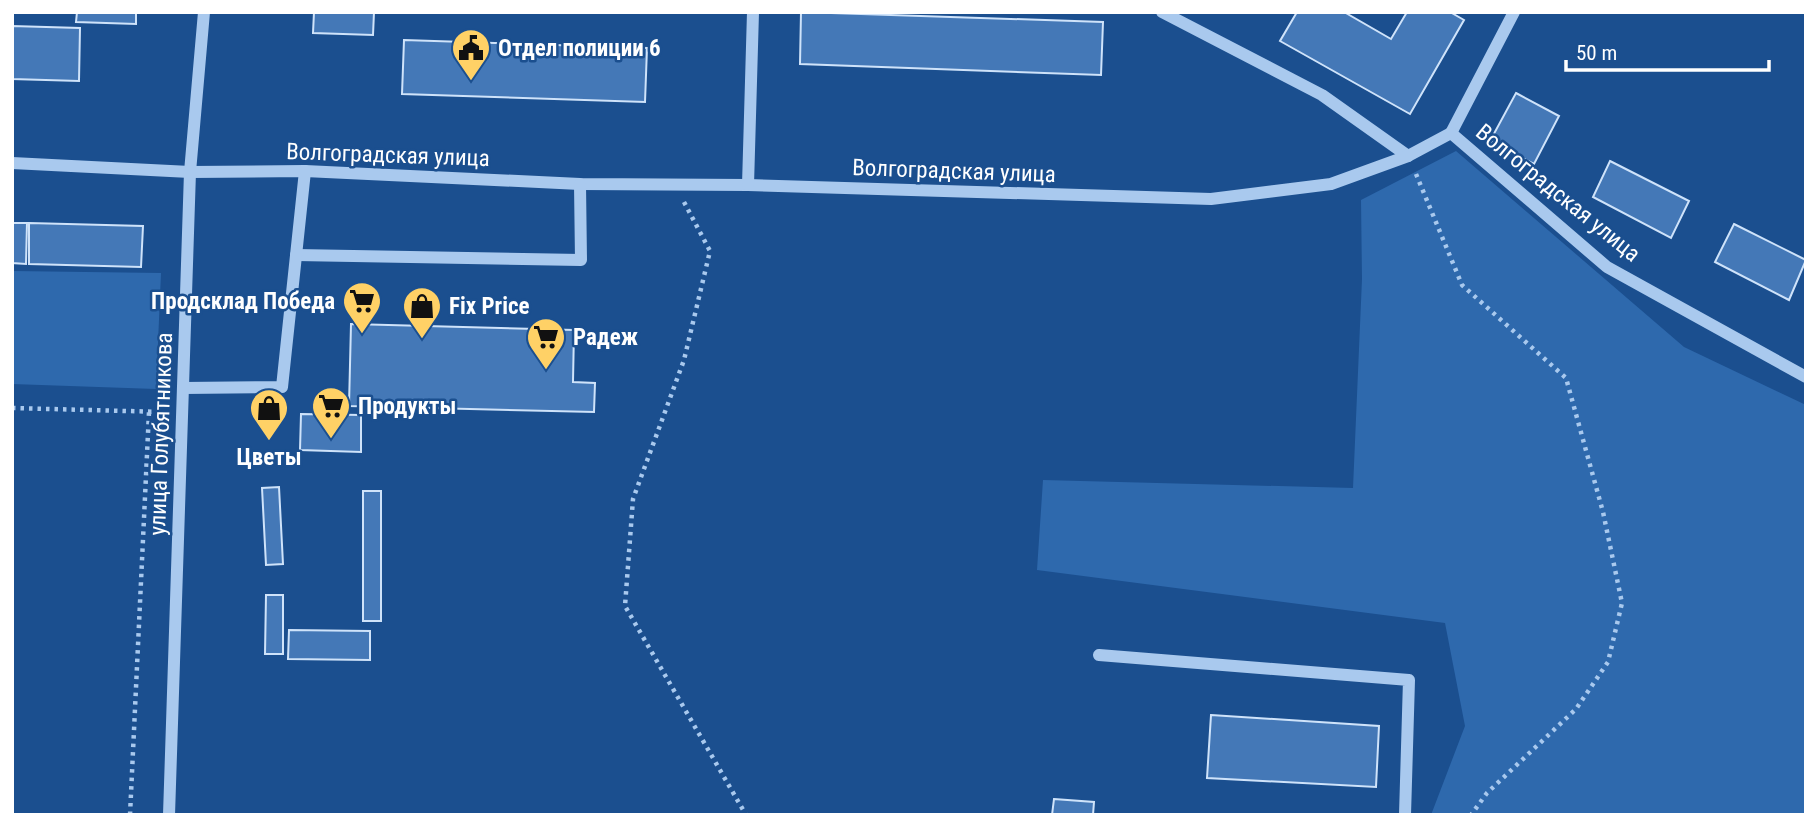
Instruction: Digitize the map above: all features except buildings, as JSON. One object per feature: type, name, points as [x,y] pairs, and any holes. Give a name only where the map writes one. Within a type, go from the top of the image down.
[{"type":"street","name":"улица Голубятникова","points":[[169,815],[190,172],[204,12]]},
{"type":"street","points":[[748,186],[753,12]]},
{"type":"street","points":[[1162,12],[1322,95],[1408,156]]},
{"type":"street","points":[[1451,133],[1514,12]]},
{"type":"street","name":"Волгоградская улица","points":[[12,163],[190,172],[305,171],[580,184],[1210,199],[1331,184],[1408,156],[1451,133],[1607,267],[1806,377]]},
{"type":"street","points":[[183,388],[282,387],[305,171]]},
{"type":"street","points":[[296,255],[582,260],[580,184]]},
{"type":"street","points":[[1100,655],[1409,680],[1405,815]]},
{"type":"path","points":[[1408,156],[1462,285],[1566,378],[1603,512],[1622,603],[1608,662],[1576,709],[1487,793],[1471,815]]},
{"type":"path","points":[[675,185],[710,251],[684,360],[633,499],[625,606],[746,815]]},
{"type":"path","points":[[12,408],[182,412]]},
{"type":"path","points":[[130,815],[149,412]]},
{"type":"shaded area","points":[[1456,151],[1684,347],[1806,405],[1806,815],[1431,815],[1465,726],[1445,623],[1037,570],[1043,480],[1353,488],[1362,279],[1361,200]]},
{"type":"shaded area","points":[[12,271],[161,273],[156,389],[12,384]]},
{"type":"place","name":"Отдел полиции 6","points":[[471,82]]},
{"type":"place","name":"Продсклад Победа","points":[[362,335]]},
{"type":"place","name":"Fix Price","points":[[422,340]]},
{"type":"place","name":"Радеж","points":[[546,371]]},
{"type":"place","name":"Продукты","points":[[331,440]]},
{"type":"place","name":"Цветы","points":[[269,442]]}]
